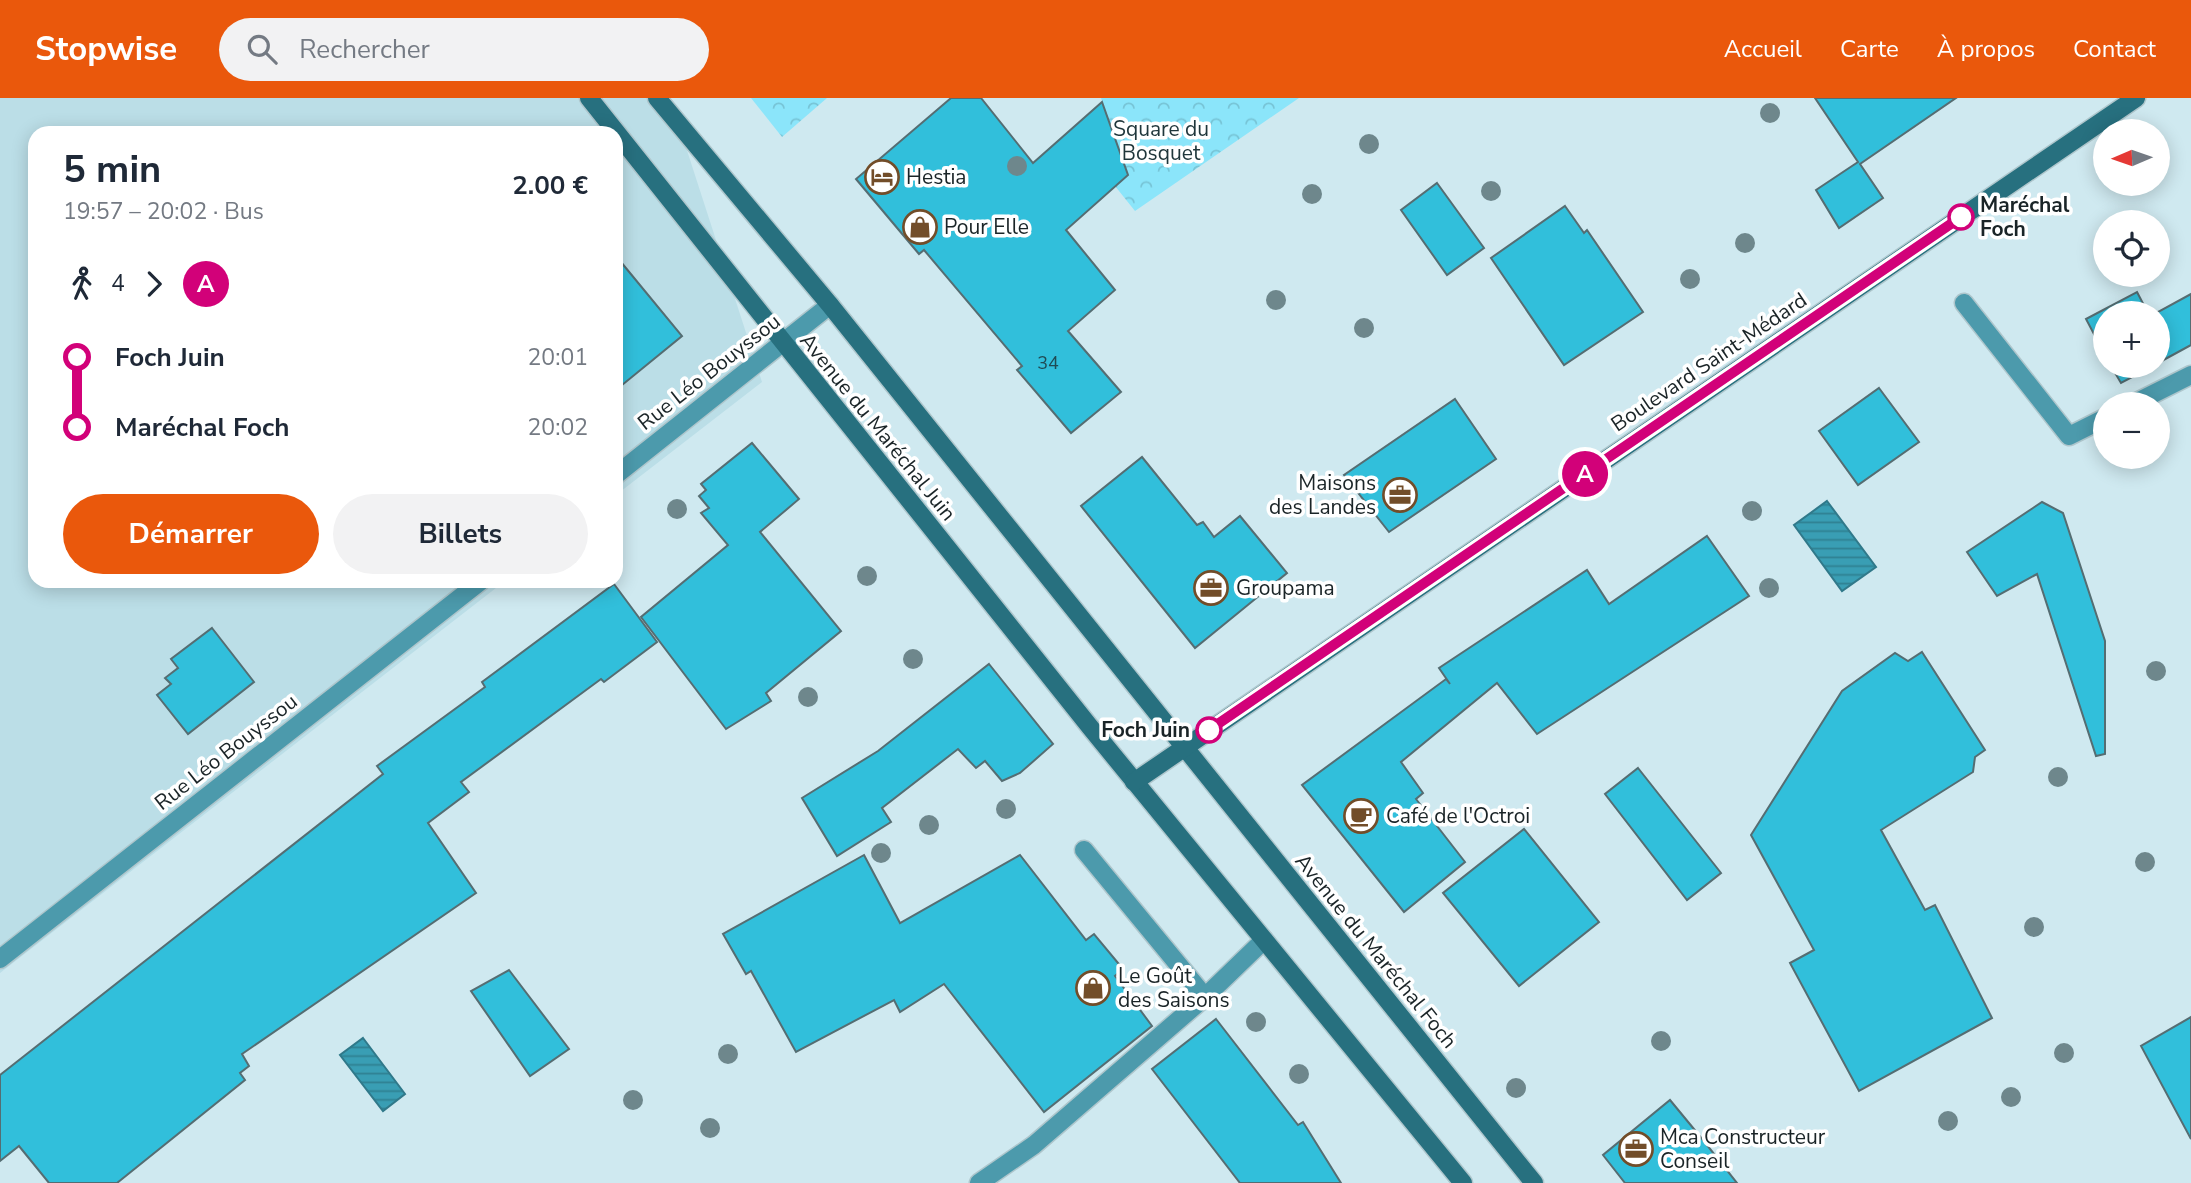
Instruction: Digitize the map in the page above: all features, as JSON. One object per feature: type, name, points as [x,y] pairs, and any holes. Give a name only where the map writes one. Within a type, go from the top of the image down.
[{"type":"main road","name":"Avenue du Maréchal Juin","points":[[589,98],[611,126]]},
{"type":"main road","name":"Avenue du Maréchal Juin","points":[[657,98],[830,305],[1184,747]]},
{"type":"main road","name":"Boulevard Saint-Médard","points":[[1134,782],[2136,98]]},
{"type":"main road","name":"Avenue du Maréchal Juin","points":[[623,142],[782,345],[1134,782]]},
{"type":"main road","name":"Avenue du Maréchal Foch","points":[[1184,747],[1534,1183]]},
{"type":"main road","points":[[1134,782],[1463,1183]]},
{"type":"street","points":[[1964,303],[2069,436],[2093,424]]},
{"type":"street","name":"Rue Léo Bouyssou","points":[[623,470],[830,305]]},
{"type":"street","points":[[2157,392],[2191,375]]},
{"type":"street","name":"Rue Léo Bouyssou","points":[[0,959],[472,588]]},
{"type":"street","points":[[1084,850],[1205,997]]},
{"type":"street","points":[[979,1183],[1034,1145],[1205,997],[1264,940]]},
{"type":"shaded area","points":[[0,98],[670,98],[762,382],[623,490],[623,126],[28,126],[28,588],[496,588],[0,973]]},
{"type":"shaded area","points":[[1827,501],[1876,567],[1842,591],[1794,525]]},
{"type":"shaded area","points":[[363,1038],[405,1094],[383,1111],[340,1055]]},
{"type":"green space","points":[[751,98],[827,98],[782,137]]},
{"type":"green space","name":"Square du Bosquet","points":[[1101,98],[1299,98],[1135,211],[1115,186],[1128,175]]},
{"type":"building","points":[[951,98],[981,98],[1033,163],[1102,102],[1128,175],[1066,230],[1115,290],[1068,331],[1121,392],[1071,433],[1017,370],[1022,366],[924,250],[919,254],[856,179]]},
{"type":"building","points":[[1815,98],[1956,98],[1860,164],[1883,198],[1839,228],[1816,190],[1858,162]]},
{"type":"building","points":[[1437,183],[1484,248],[1447,275],[1401,210]]},
{"type":"building","points":[[1565,206],[1584,233],[1587,230],[1643,312],[1564,365],[1491,258]]},
{"type":"building","points":[[623,264],[682,336],[623,384]]},
{"type":"building","points":[[2137,292],[2142,301],[2120,301]]},
{"type":"building","points":[[2191,294],[2191,345],[2170,356],[2170,305]]},
{"type":"building","points":[[2093,315],[2093,332],[2086,319]]},
{"type":"building","points":[[2118,378],[2130,378],[2121,383]]},
{"type":"building","points":[[1879,388],[1919,442],[1858,485],[1819,431]]},
{"type":"building","points":[[1455,399],[1496,459],[1389,532],[1344,475]]},
{"type":"building","points":[[752,443],[799,499],[760,532],[841,631],[766,693],[771,701],[726,729],[641,617],[728,545],[701,513],[709,508],[699,496],[706,490],[701,484]]},
{"type":"building","points":[[1142,457],[1197,525],[1203,522],[1214,537],[1240,516],[1287,573],[1195,648],[1081,506]]},
{"type":"building","points":[[2042,502],[2063,513],[2105,641],[2105,754],[2096,756],[2037,574],[1997,596],[1967,552]]},
{"type":"building","points":[[1707,536],[1749,596],[1537,734],[1497,683],[1401,762],[1423,793],[1416,799],[1465,862],[1404,912],[1302,785],[1446,679],[1450,684],[1439,668],[1587,570],[1609,604]]},
{"type":"building","points":[[609,588],[617,588],[657,642],[604,682],[601,679],[461,782],[469,792],[428,823],[476,893],[242,1054],[249,1066],[240,1073],[245,1080],[117,1183],[49,1183],[19,1146],[0,1161],[0,1075],[383,774],[377,766],[485,687],[482,682]]},
{"type":"building","points":[[212,628],[254,682],[188,734],[157,695],[171,684],[165,678],[178,668],[171,659]]},
{"type":"building","points":[[1922,652],[1985,750],[1975,757],[1973,772],[1881,830],[1925,910],[1935,905],[1992,1018],[1859,1091],[1790,963],[1814,950],[1751,835],[1842,691],[1895,653],[1908,661]]},
{"type":"building","points":[[989,664],[1053,744],[1020,773],[1002,781],[985,761],[976,768],[958,749],[882,808],[891,822],[837,856],[802,798],[878,751]]},
{"type":"building","points":[[1638,768],[1721,873],[1687,900],[1605,794]]},
{"type":"building","points":[[1524,829],[1599,922],[1519,986],[1443,893]]},
{"type":"building","points":[[864,855],[900,923],[1020,855],[1086,940],[1094,934],[1123,969],[1115,976],[1152,1026],[1044,1112],[944,984],[900,1012],[894,1000],[796,1052],[751,971],[746,974],[723,934]]},
{"type":"building","points":[[509,970],[569,1049],[530,1076],[471,991]]},
{"type":"building","points":[[2191,1017],[2191,1139],[2141,1046]]},
{"type":"building","points":[[1216,1019],[1298,1125],[1303,1122],[1341,1183],[1240,1183],[1152,1069]]},
{"type":"building","points":[[1670,1100],[1737,1183],[1625,1183],[1603,1155]]},
{"type":"bus line","name":"A","points":[[1209,730],[1961,217]]},
{"type":"place","name":"Hestia","points":[[882,177]]},
{"type":"place","name":"Maréchal Foch","points":[[1961,217]]},
{"type":"place","name":"Pour Elle","points":[[920,227]]},
{"type":"place","name":"Maisons des Landes","points":[[1400,495]]},
{"type":"place","name":"Groupama","points":[[1211,588]]},
{"type":"place","name":"Foch Juin","points":[[1209,730]]},
{"type":"place","name":"Café de l'Octroi","points":[[1361,816]]},
{"type":"place","name":"Le Goût des Saisons","points":[[1093,988]]},
{"type":"place","name":"Mca Constructeur Conseil","points":[[1636,1149]]}]
